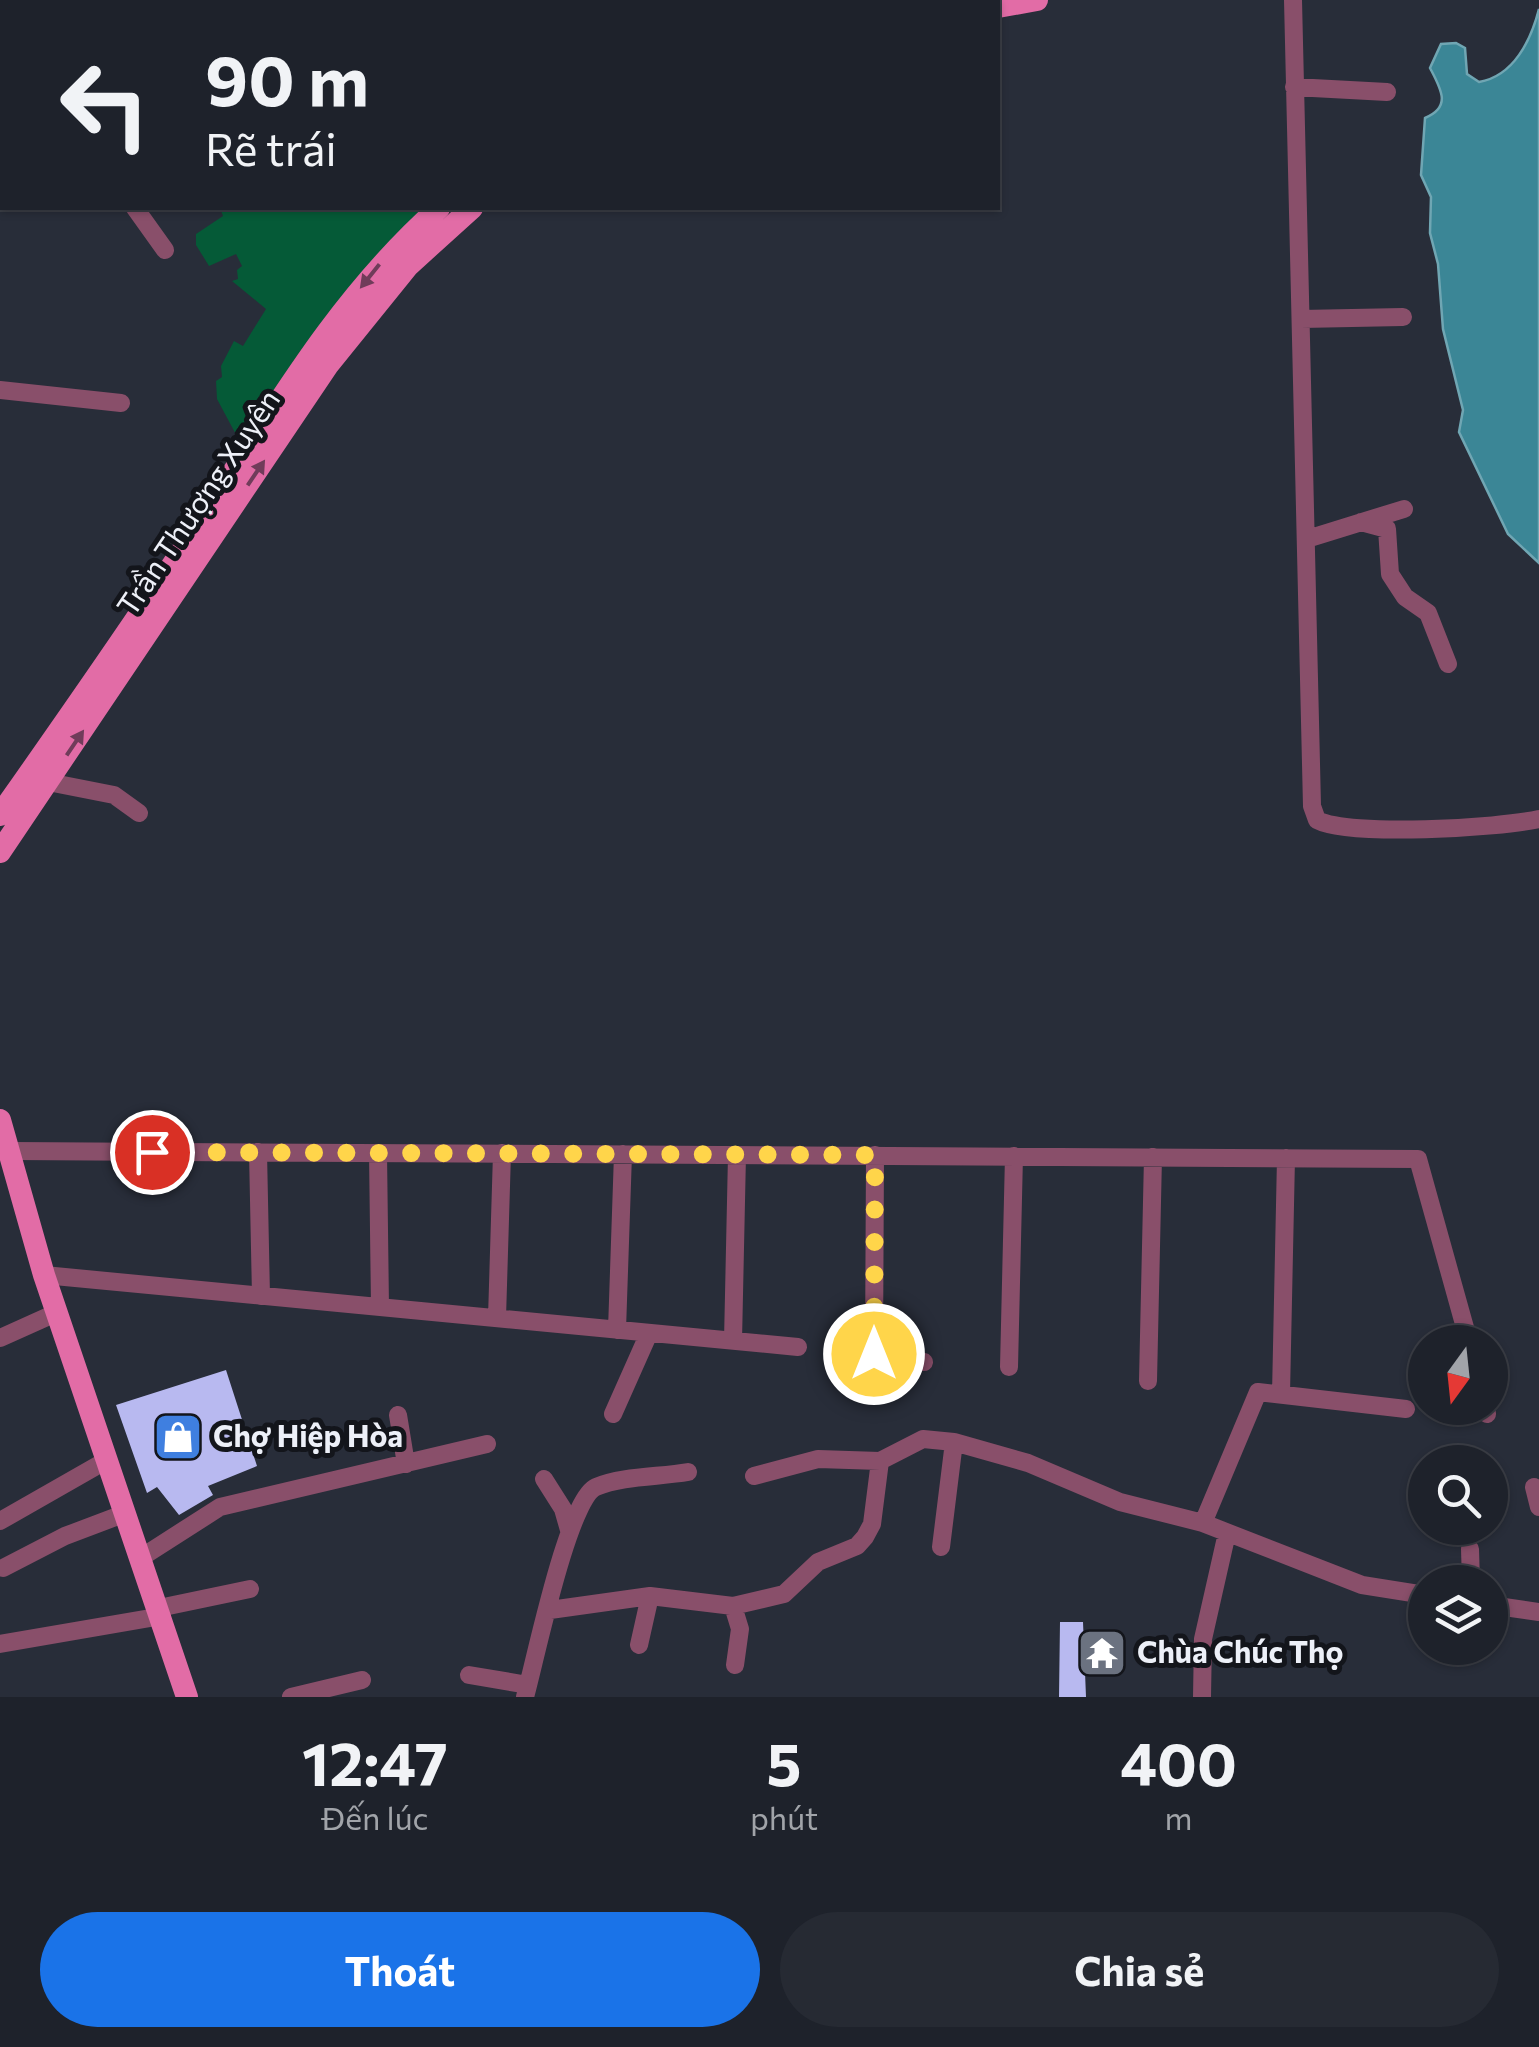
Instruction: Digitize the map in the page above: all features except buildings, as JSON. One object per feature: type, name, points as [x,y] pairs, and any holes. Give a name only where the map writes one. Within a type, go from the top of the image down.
[{"type":"main road","points":[[1000,7],[1037,0]]},
{"type":"main road","name":"Trần Thượng Xuyên","points":[[0,815],[191,538],[309,353],[392,250],[437,210]]},
{"type":"main road","name":"Trần Thượng Xuyên","points":[[0,852],[328,364],[408,266],[470,210]]},
{"type":"main road","points":[[0,1120],[10,1151],[9,1178],[188,1697]]},
{"type":"street","points":[[1293,0],[1312,806],[1316,820],[1350,829],[1498,825],[1539,819]]},
{"type":"street","points":[[1294,88],[1388,92]]},
{"type":"street","points":[[136,210],[165,250]]},
{"type":"street","points":[[1301,318],[1402,317]]},
{"type":"street","points":[[0,390],[120,402]]},
{"type":"street","points":[[1307,538],[1404,509]]},
{"type":"street","points":[[1360,522],[1387,529],[1390,574],[1405,597],[1428,613],[1448,664]]},
{"type":"street","points":[[48,782],[114,795],[138,813]]},
{"type":"street","points":[[10,1151],[1418,1159],[1464,1325]]},
{"type":"street","points":[[258,1152],[262,1296]]},
{"type":"street","points":[[378,1153],[380,1307]]},
{"type":"street","points":[[498,1318],[502,1153]]},
{"type":"street","points":[[617,1330],[623,1154]]},
{"type":"street","points":[[733,1341],[736,1155]]},
{"type":"street","points":[[874,1354],[875,1155]]},
{"type":"street","points":[[1010,1368],[1014,1156]]},
{"type":"street","points":[[1148,1381],[1153,1157]]},
{"type":"street","points":[[1281,1394],[1286,1158]]},
{"type":"street","points":[[44,1275],[798,1347]]},
{"type":"street","points":[[0,1338],[58,1312]]},
{"type":"street","points":[[613,1414],[648,1333]]},
{"type":"street","points":[[848,1352],[924,1362]]},
{"type":"street","points":[[1203,1523],[1258,1392],[1406,1409]]},
{"type":"street","points":[[398,1415],[406,1464]]},
{"type":"street","points":[[754,1476],[818,1459],[880,1461],[923,1439],[954,1442],[1028,1463],[1120,1502],[1203,1523],[1362,1584],[1408,1593]]},
{"type":"street","points":[[941,1547],[954,1442]]},
{"type":"street","points":[[142,1557],[220,1507],[487,1444]]},
{"type":"street","points":[[0,1521],[107,1460]]},
{"type":"street","points":[[550,1610],[650,1596],[733,1606],[784,1594],[818,1562],[857,1546],[872,1524],[880,1461]]},
{"type":"street","points":[[469,1675],[526,1691],[569,1530],[580,1503],[597,1486],[688,1472]]},
{"type":"street","points":[[544,1480],[557,1496],[569,1530]]},
{"type":"street","points":[[1534,1487],[1539,1507]]},
{"type":"street","points":[[3,1568],[65,1536],[126,1513]]},
{"type":"street","points":[[1202,1697],[1203,1640],[1227,1532]]},
{"type":"street","points":[[1470,1549],[1470,1565]]},
{"type":"street","points":[[0,1644],[160,1612],[250,1589]]},
{"type":"street","points":[[639,1645],[650,1596]]},
{"type":"street","points":[[733,1606],[740,1629],[735,1665]]},
{"type":"street","points":[[1508,1608],[1539,1612]]},
{"type":"street","points":[[291,1697],[362,1680]]},
{"type":"green space","points":[[221,210],[423,210],[348,289],[240,442],[217,399],[216,381],[222,377],[221,366],[234,341],[243,346],[266,309],[232,281],[238,279],[237,270],[242,266],[236,254],[209,266],[196,245],[196,234],[223,216]]},
{"type":"water","points":[[1539,9],[1539,563],[1508,534],[1459,432],[1463,410],[1443,329],[1438,264],[1430,233],[1431,197],[1421,175],[1425,118],[1439,108],[1442,97],[1430,68],[1441,44],[1456,43],[1465,48],[1467,74],[1479,82],[1491,78],[1519,55]]},
{"type":"place","name":"Chợ Hiệp Hòa","points":[[178,1437]]},
{"type":"place","name":"Chùa Chúc Thọ","points":[[1102,1653]]},
{"type":"route","points":[[152,1152],[875,1155],[874,1354]]}]
